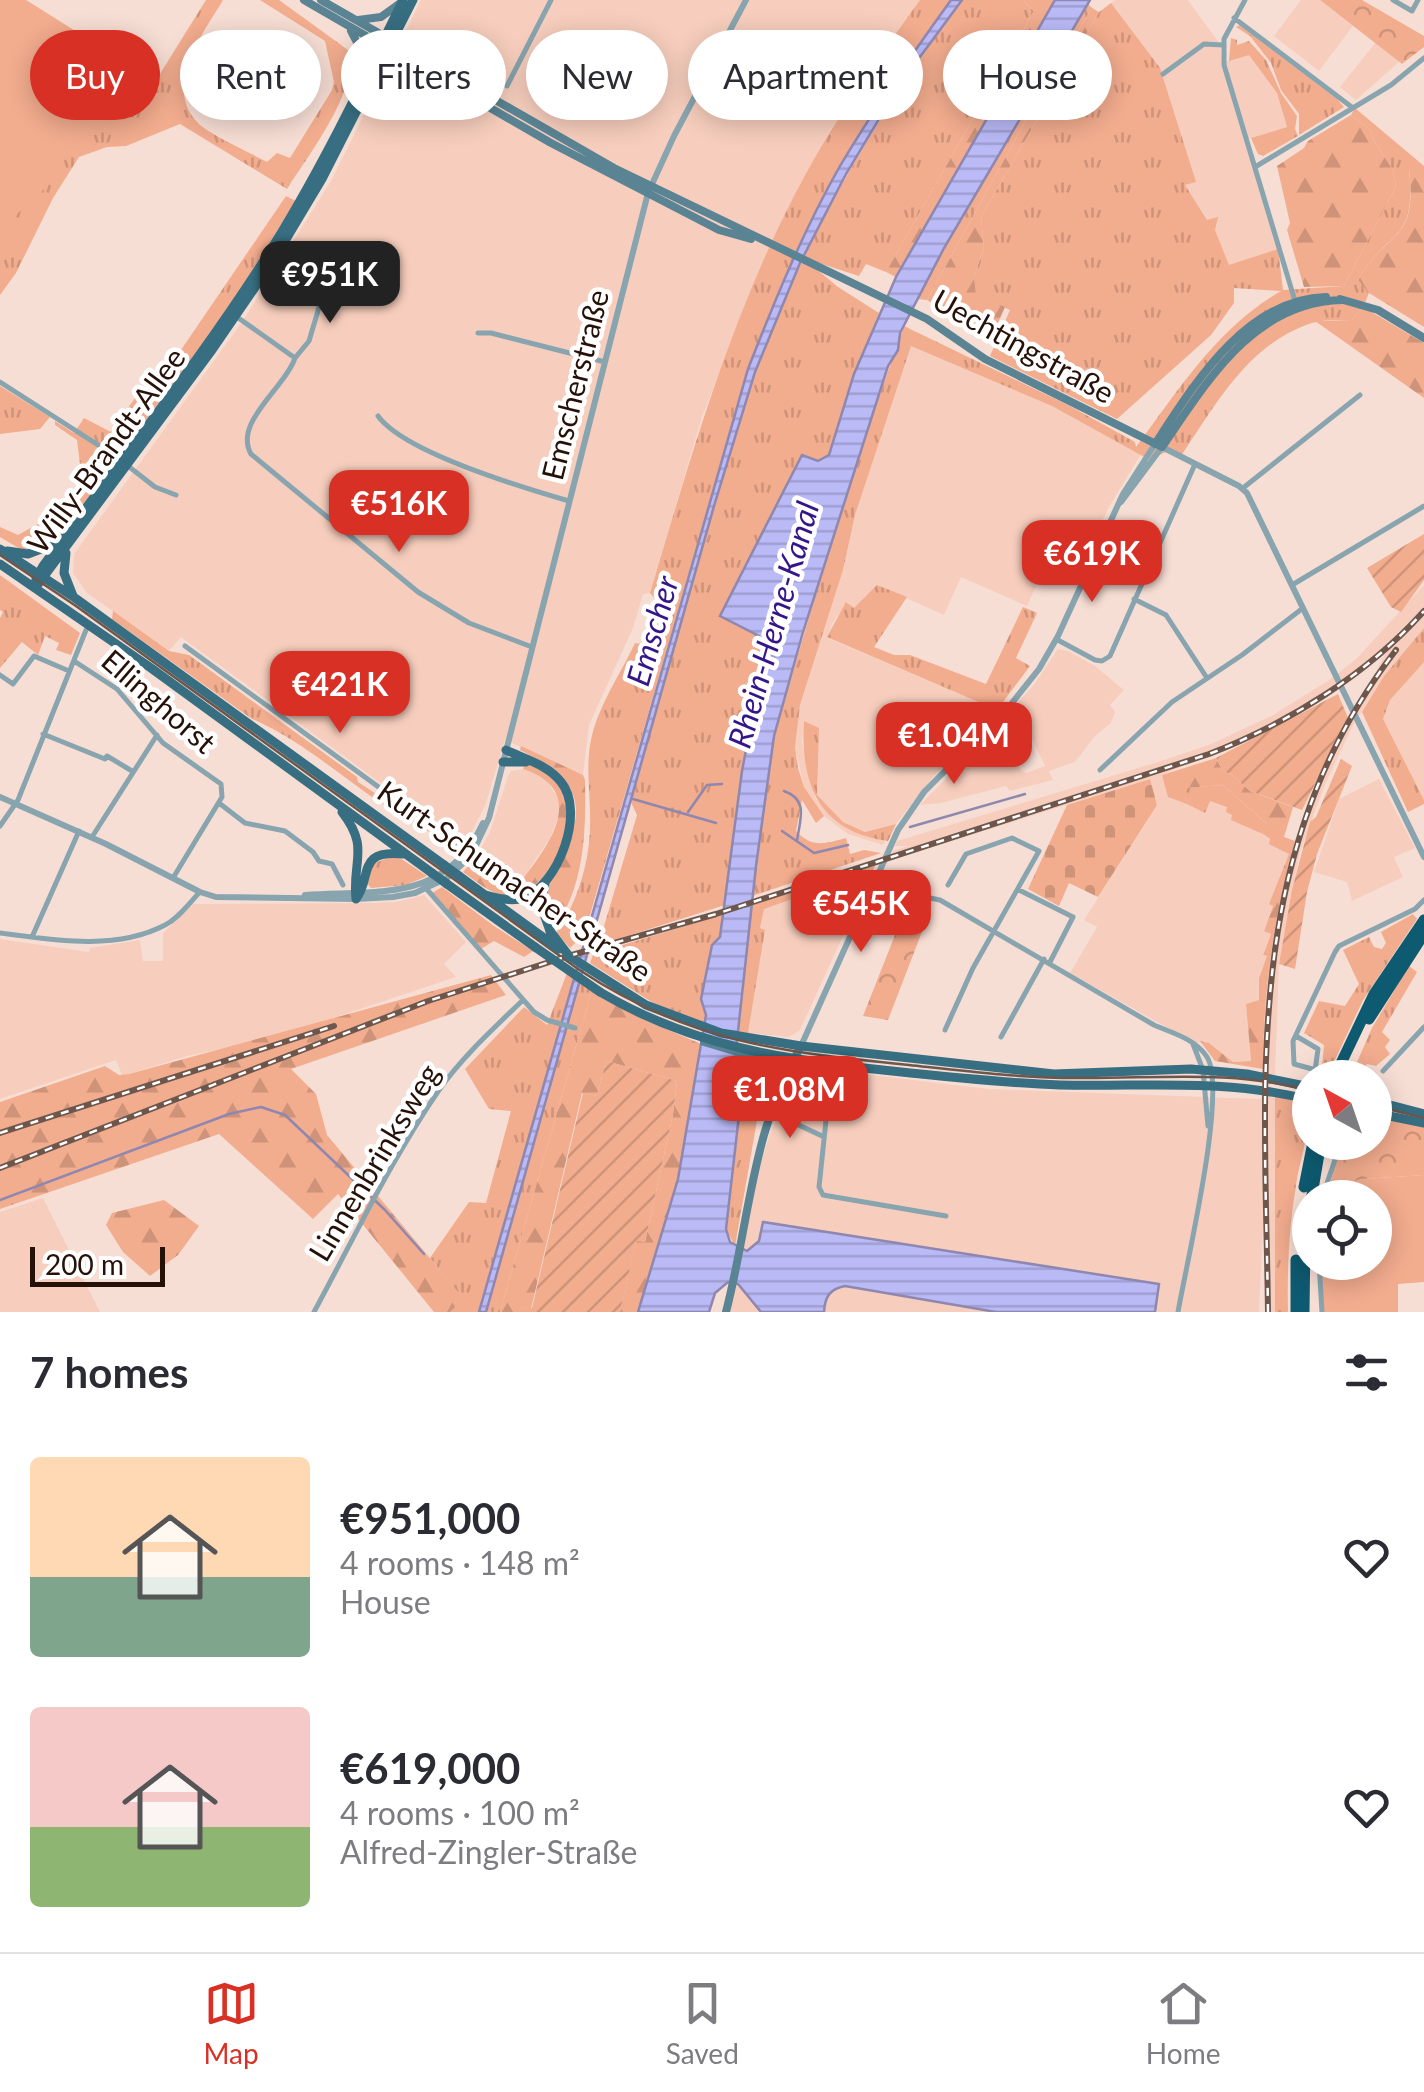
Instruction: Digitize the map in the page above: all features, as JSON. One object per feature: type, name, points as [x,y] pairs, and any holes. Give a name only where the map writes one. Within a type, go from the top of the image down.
[{"type":"highway","points":[[1343,1060],[1374,994],[1424,920]]},
{"type":"highway","points":[[1350,1060],[1371,1014],[1424,933]]},
{"type":"highway","points":[[1296,1312],[1297,1236],[1310,1160]]},
{"type":"highway","points":[[1304,1312],[1305,1236],[1318,1160]]},
{"type":"main road","points":[[304,0],[351,23],[381,17],[403,1]]},
{"type":"main road","points":[[321,0],[362,30]]},
{"type":"main road","name":"Willy-Brandt-Allee","points":[[395,30],[414,0]]},
{"type":"main road","name":"Willy-Brandt-Allee","points":[[392,30],[403,1]]},
{"type":"main road","points":[[351,23],[354,30]]},
{"type":"main road","points":[[506,111],[649,190]]},
{"type":"main road","points":[[506,114],[649,190]]},
{"type":"main road","name":"Willy-Brandt-Allee","points":[[232,314],[301,200],[343,120]]},
{"type":"main road","name":"Willy-Brandt-Allee","points":[[36,587],[232,314],[314,192],[352,120]]},
{"type":"main road","name":"Uechtingstraße","points":[[649,190],[880,295],[942,327],[985,360],[1158,445]]},
{"type":"main road","points":[[1158,445],[1240,334],[1263,315],[1328,297],[1378,310],[1424,338]]},
{"type":"main road","points":[[1,550],[28,554],[64,543],[64,573],[75,598]]},
{"type":"main road","name":"Kurt-Schumacher-Straße","points":[[1,550],[75,598],[458,876],[547,935],[604,980],[646,1005],[701,1027],[801,1046],[1054,1074],[1208,1070],[1292,1090]]},
{"type":"main road","name":"Kurt-Schumacher-Straße","points":[[0,564],[535,948],[600,992],[651,1020],[741,1052],[959,1078],[1060,1085],[1208,1084],[1292,1092]]},
{"type":"main road","points":[[506,750],[558,778],[566,788],[572,808],[568,838],[546,880],[541,906],[547,935]]},
{"type":"main road","points":[[503,762],[534,763]]},
{"type":"main road","points":[[336,803],[357,836],[357,895]]},
{"type":"main road","points":[[357,895],[372,861],[388,854],[408,856]]},
{"type":"main road","points":[[485,895],[519,899],[529,896],[546,880]]},
{"type":"main road","points":[[726,1312],[755,1158],[801,1046]]},
{"type":"main road","points":[[741,1052],[774,1063],[783,1083]]},
{"type":"main road","points":[[1392,1106],[1424,1114]]},
{"type":"main road","points":[[1392,1116],[1424,1123]]},
{"type":"street","points":[[506,86],[551,0]]},
{"type":"street","name":"Emscherstraße","points":[[468,854],[482,838],[494,798],[649,190],[746,0]]},
{"type":"street","points":[[1244,0],[1223,45],[1224,65],[1296,305]]},
{"type":"street","points":[[1393,0],[1412,11],[1418,0]]},
{"type":"street","points":[[1234,18],[1354,108]]},
{"type":"street","points":[[1163,74],[1204,44],[1223,45]]},
{"type":"street","points":[[1255,167],[1391,85],[1424,58]]},
{"type":"street","points":[[344,273],[320,304],[309,341],[246,432],[247,448],[408,585],[471,624],[532,646]]},
{"type":"street","points":[[232,314],[295,358]]},
{"type":"street","points":[[478,333],[605,362]]},
{"type":"street","points":[[0,382],[124,462],[155,487],[176,495]]},
{"type":"street","points":[[1360,396],[1244,488],[1424,857]]},
{"type":"street","points":[[378,416],[397,434],[428,450],[569,501]]},
{"type":"street","points":[[801,1046],[892,840],[918,800],[1018,696],[1056,639],[1120,503],[1158,445]]},
{"type":"street","name":"Uechtingstraße","points":[[1158,445],[1244,488]]},
{"type":"street","points":[[1056,639],[1095,660],[1105,660],[1114,649],[1196,464]]},
{"type":"street","points":[[1292,585],[1424,506]]},
{"type":"street","points":[[1134,599],[1166,615],[1207,678]]},
{"type":"street","points":[[1100,770],[1172,702],[1303,608]]},
{"type":"street","points":[[0,826],[16,804],[86,630]]},
{"type":"street","points":[[0,797],[211,896],[393,898],[447,878],[468,854],[185,646]]},
{"type":"street","points":[[0,675],[13,684],[34,656],[69,671]]},
{"type":"street","name":"Ellinghorst","points":[[74,661],[117,689],[156,735],[221,784],[224,791],[219,803]]},
{"type":"street","points":[[43,734],[105,759],[106,756],[132,772]]},
{"type":"street","points":[[92,837],[156,735]]},
{"type":"street","points":[[173,878],[219,803],[245,823],[279,828],[291,835],[319,861],[332,864],[343,886]]},
{"type":"street","points":[[32,936],[79,831]]},
{"type":"street","points":[[940,900],[966,854],[1012,838],[1039,851],[994,930],[945,1030]]},
{"type":"street","points":[[424,886],[536,1014],[575,1028]]},
{"type":"street","points":[[872,886],[940,900],[1193,1044],[1208,1070],[1210,1134],[1178,1312]]},
{"type":"street","points":[[1001,1038],[1073,917],[1018,890]]},
{"type":"street","points":[[0,932],[88,942],[140,935],[168,924],[200,892]]},
{"type":"street","points":[[1294,1060],[1296,1036],[1337,948],[1415,909],[1424,900]]},
{"type":"street","name":"Linnenbrinksweg","points":[[314,1312],[440,1088],[523,1000]]},
{"type":"street","points":[[1392,1061],[1424,1027]]},
{"type":"street","points":[[1296,1036],[1318,1049],[1317,1060]]},
{"type":"street","points":[[831,1073],[819,1187],[823,1195],[946,1216]]},
{"type":"street","points":[[771,1112],[824,1136]]},
{"type":"street","points":[[1319,1280],[1322,1312]]},
{"type":"shaded area","points":[[421,0],[920,0],[899,30],[688,30],[688,120],[837,120],[770,246],[702,417],[650,593],[643,594],[633,628],[589,725],[583,775],[505,740],[485,806],[468,839],[460,841],[181,637],[169,651],[87,593],[73,573],[74,554],[242,322],[331,181],[361,120],[506,120],[506,30],[406,30]]},
{"type":"shaded area","points":[[1188,0],[1220,44],[1222,66],[1278,249],[1229,266],[1215,230],[1217,218],[1207,220],[1185,185],[1195,182],[1111,3]]},
{"type":"shaded area","points":[[1301,0],[1320,0],[1353,26],[1319,71],[1274,36]]},
{"type":"shaded area","points":[[1375,43],[1399,62],[1356,100],[1340,87]]},
{"type":"shaded area","points":[[1249,54],[1277,93],[1287,127],[1247,139],[1224,62]]},
{"type":"shaded area","points":[[911,345],[1052,406],[1141,454],[1109,507],[1075,578],[1047,563],[1027,606],[961,577],[944,615],[877,585],[854,609],[847,602],[832,624],[828,638],[997,710],[933,777],[896,824],[865,832],[843,822],[816,795],[818,783],[804,722],[802,743],[816,799],[840,823],[885,841],[883,845],[848,834],[824,816],[804,787],[795,747],[800,705],[843,570],[855,515]]},
{"type":"shaded area","points":[[1424,585],[1424,628],[1384,676],[1353,725],[1300,852],[1279,964],[1275,1075],[1263,1073],[1263,1002],[1292,851],[1328,756],[1389,648],[1319,700],[1272,728],[1162,775],[1235,807],[1278,848],[1290,853],[1264,930],[1271,934],[1263,954],[1267,956],[1259,978],[1259,1000],[1246,1004],[1251,1061],[1233,1062],[1209,1043],[1193,1042],[1070,973],[1097,927],[1084,920],[1157,805],[1149,779],[888,861],[893,851],[908,846],[895,846],[897,841],[1158,762],[1211,744],[1273,715],[1357,658]]},
{"type":"shaded area","points":[[1058,649],[1095,666],[1124,690],[1110,705],[1115,712],[1111,723],[1075,762],[1049,771],[1053,780],[920,805],[998,725],[1021,770],[1026,773],[1045,766],[1028,730],[1023,731],[1008,713],[1033,686]]},
{"type":"shaded area","points":[[1424,661],[1424,800],[1383,719],[1390,700]]},
{"type":"shaded area","points":[[523,769],[545,778],[559,799],[560,812],[550,838],[523,878],[476,857],[490,832],[508,776],[511,771]]},
{"type":"shaded area","points":[[1379,779],[1415,848],[1394,857],[1403,877],[1352,901],[1347,882],[1314,872],[1339,799]]},
{"type":"shaded area","points":[[873,870],[800,1030],[789,1037],[748,1033],[765,930],[760,928],[764,908]]},
{"type":"shaded area","points":[[424,895],[466,942],[444,964],[456,977],[273,1038],[122,1075],[116,1060],[0,1099],[0,939],[89,952],[90,948],[140,940],[143,961],[163,961],[163,933],[193,904],[397,902]]},
{"type":"shaded area","points":[[804,1067],[989,1089],[1260,1099],[1263,1094],[1275,1095],[1275,1312],[1266,1312],[1264,1199],[1259,1312],[728,1312],[758,1172],[770,1134]]},
{"type":"shaded area","points":[[43,1198],[100,1312],[0,1312],[0,1212]]},
{"type":"green space","points":[[0,0],[26,0],[74,30],[30,30],[30,120],[96,120],[41,193],[0,229]]},
{"type":"green space","points":[[206,0],[223,0],[205,30],[187,30]]},
{"type":"green space","points":[[260,0],[279,0],[320,30],[308,30]]},
{"type":"green space","points":[[920,0],[951,0],[923,39],[923,30],[899,30]]},
{"type":"green space","points":[[962,0],[1023,0],[1034,11],[1023,30],[943,30],[943,120],[972,120],[886,272],[866,264],[859,276],[819,263],[815,268],[879,313],[854,374],[829,455],[818,461],[803,455],[720,616],[759,636],[765,651],[742,771],[725,905],[605,943],[602,933],[637,815],[631,802],[704,532],[756,371],[797,272],[880,120],[923,120],[923,56]]},
{"type":"green space","points":[[1023,0],[1055,0],[1038,30],[1023,30],[1034,11]]},
{"type":"green space","points":[[1320,0],[1362,0],[1424,36],[1424,47],[1402,64]]},
{"type":"green space","points":[[1111,3],[1160,68],[1196,182],[1185,185],[1207,220],[1218,217],[1215,230],[1229,265],[1278,249],[1283,290],[1344,286],[1396,186],[1393,170],[1371,136],[1372,131],[1351,115],[1355,108],[1424,166],[1424,170],[1409,170],[1410,194],[1404,224],[1358,280],[1369,293],[1352,320],[1312,323],[1270,345],[1236,378],[1181,456],[1169,451],[1148,459],[1052,406],[911,346],[855,515],[843,570],[800,705],[795,747],[804,787],[824,816],[816,823],[802,800],[796,831],[819,843],[846,838],[850,854],[864,850],[881,853],[752,896],[774,736],[850,479],[904,326],[1068,405],[1135,442],[1136,447],[1219,341],[1281,291],[1234,288],[1234,303],[1211,335],[1117,419],[990,356],[1010,310],[976,295],[974,277],[984,247],[981,217],[1037,120],[1112,120],[1112,30],[1089,30],[1099,12]]},
{"type":"green space","points":[[1088,4],[1092,8],[1079,30],[1073,30]]},
{"type":"green space","points":[[1092,8],[1099,12],[1089,30],[1079,30]]},
{"type":"green space","points":[[1240,25],[1344,107],[1299,135],[1299,114],[1281,90],[1271,63],[1250,36],[1236,27]]},
{"type":"green space","points":[[321,30],[341,45],[340,101],[287,189],[180,124],[126,146],[107,147],[79,157],[0,295],[0,228],[93,120],[160,120],[160,74],[180,42],[180,120],[196,120],[267,162],[277,153],[290,158],[313,120],[321,120],[321,108],[334,82]]},
{"type":"green space","points":[[1231,38],[1237,40],[1237,45],[1249,41],[1266,60],[1297,116],[1298,136],[1263,156],[1258,154],[1251,138],[1287,127],[1277,93],[1249,55],[1229,61]]},
{"type":"green space","points":[[1351,115],[1372,131],[1371,136],[1393,170],[1396,186],[1344,286],[1304,287],[1287,230],[1290,223],[1277,166]]},
{"type":"green space","points":[[838,120],[869,120],[840,167],[791,264],[748,369],[581,946],[575,943],[570,948],[556,933],[576,896],[588,853],[588,761],[594,727],[635,643],[641,644],[654,601],[658,602],[650,593],[698,434],[755,279],[816,156]]},
{"type":"green space","points":[[972,120],[986,120],[896,277],[886,272]]},
{"type":"green space","points":[[1020,120],[1026,120],[927,300],[918,299]]},
{"type":"green space","points":[[1026,120],[1037,120],[981,217],[984,247],[974,277],[976,294],[1005,307],[990,341],[927,300]]},
{"type":"green space","points":[[1409,169],[1424,170],[1424,327],[1369,293],[1358,280],[1404,224],[1411,193]]},
{"type":"green space","points":[[286,196],[296,201],[229,308],[55,542],[22,550],[0,537],[0,527],[18,535],[54,515],[82,480],[77,440],[55,425],[55,421],[74,433],[84,418],[111,432],[154,371],[170,366]]},
{"type":"green space","points":[[1363,307],[1424,343],[1424,398],[1315,321],[1352,320]]},
{"type":"green space","points":[[0,386],[50,417],[40,429],[0,434]]},
{"type":"green space","points":[[1424,534],[1424,580],[1401,612],[1391,607],[1367,568]]},
{"type":"green space","points":[[0,575],[80,633],[71,655],[56,650],[59,643],[45,636],[38,655],[22,642],[0,668]]},
{"type":"green space","points":[[877,585],[907,597],[874,647],[894,655],[910,655],[986,684],[1023,607],[1037,613],[1016,658],[1030,666],[997,710],[827,637],[846,602],[854,608]]},
{"type":"green space","points":[[113,611],[169,651],[189,655],[357,777],[358,782],[442,837],[393,811],[301,746],[252,719],[112,619]]},
{"type":"green space","points":[[1424,628],[1424,662],[1390,700],[1383,719],[1424,800],[1424,804],[1408,812],[1362,712],[1384,676]]},
{"type":"green space","points":[[1338,694],[1348,718],[1302,810],[1250,791],[1223,771],[1216,758]]},
{"type":"green space","points":[[804,721],[819,728],[817,795],[843,822],[865,832],[896,824],[888,841],[845,827],[819,801],[806,765]]},
{"type":"green space","points":[[521,746],[583,775],[585,780],[584,839],[577,877],[572,896],[553,930],[545,896],[569,842],[576,809],[566,783],[520,750]]},
{"type":"green space","points":[[1216,758],[1223,771],[1250,791],[1293,807],[1284,837],[1295,841],[1271,954],[1263,1069],[1215,1061],[1200,1041],[1209,1043],[1233,1062],[1251,1061],[1246,1004],[1259,1000],[1259,978],[1267,956],[1263,955],[1271,934],[1264,931],[1273,906],[1269,904],[1289,854],[1269,844],[1270,839],[1263,834],[1267,824],[1223,785],[1186,788],[1187,804],[1168,797],[1162,775]]},
{"type":"green space","points":[[1341,759],[1352,766],[1317,854],[1295,969],[1279,964],[1292,890],[1310,822],[1316,817]]},
{"type":"green space","points":[[525,764],[549,774],[562,791],[567,812],[564,835],[556,858],[528,891],[511,896],[498,894],[463,872],[474,859],[524,877],[545,848],[558,818],[559,803],[554,790],[543,778],[523,769]]},
{"type":"green space","points":[[1150,779],[1157,805],[1098,897],[1069,883],[1059,906],[1028,889],[1067,805]]},
{"type":"green space","points":[[1223,785],[1268,825],[1263,834],[1231,820],[1227,807],[1210,801],[1205,813],[1187,804],[1185,788]]},
{"type":"green space","points":[[400,858],[427,876],[406,885],[371,888],[366,882],[374,863]]},
{"type":"green space","points":[[876,864],[873,870],[764,909],[760,928],[765,930],[748,1033],[738,1032],[751,905]]},
{"type":"green space","points":[[442,887],[533,951],[524,957],[494,941],[481,949],[432,893]]},
{"type":"green space","points":[[724,914],[720,937],[712,945],[701,999],[706,1012],[704,1023],[666,1011],[590,963],[593,955],[603,951]]},
{"type":"green space","points":[[1413,914],[1417,919],[1363,1000],[1335,1060],[1323,1060],[1324,1045],[1304,1033],[1319,1001],[1345,1006],[1359,984],[1343,950],[1369,937],[1374,947],[1382,949],[1386,943],[1381,932]]},
{"type":"green space","points":[[925,924],[888,1020],[863,1016],[897,930]]},
{"type":"green space","points":[[1409,966],[1417,972],[1382,1032],[1390,1040],[1385,1047],[1390,1054],[1383,1060],[1358,1060]]},
{"type":"green space","points":[[567,973],[592,990],[500,1312],[450,1312],[463,1299],[430,1258],[469,1202],[486,1203],[511,1111],[489,1109],[465,1069],[524,1007],[547,1025]]},
{"type":"green space","points":[[491,975],[506,995],[291,1069],[316,1094],[327,1135],[464,1299],[450,1312],[434,1312],[338,1194],[313,1219],[219,1134],[0,1209],[0,1102],[105,1066],[119,1075],[129,1074]]},
{"type":"green space","points":[[592,990],[647,1021],[701,1044],[682,1164],[638,1312],[620,1312],[636,1240],[645,1242],[677,1081],[606,1061],[597,1096],[582,1093],[531,1309],[500,1312]]},
{"type":"green space","points":[[606,1061],[677,1081],[645,1242],[636,1241],[620,1312],[519,1312],[520,1307],[532,1308],[583,1093],[597,1096]]},
{"type":"green space","points":[[735,1061],[747,1065],[758,1076],[754,1100],[759,1109],[735,1246],[726,1229],[742,1089]]},
{"type":"green space","points":[[1275,1095],[1292,1100],[1292,1160],[1301,1160],[1297,1180],[1292,1180],[1288,1312],[1275,1312]]},
{"type":"green space","points":[[1392,1117],[1424,1124],[1424,1175],[1331,1180],[1337,1160],[1392,1160]]},
{"type":"green space","points":[[1424,1175],[1424,1282],[1398,1284],[1398,1312],[1323,1312],[1321,1280],[1392,1280],[1392,1180],[1359,1180]]},
{"type":"green space","points":[[164,1200],[199,1226],[178,1255],[150,1276],[123,1252],[106,1225],[112,1213]]},
{"type":"water","points":[[951,0],[962,0],[923,53],[923,40]]},
{"type":"water","points":[[1055,0],[1090,0],[1072,30],[1038,30]]},
{"type":"water","points":[[870,120],[878,120],[800,263],[755,372],[486,1312],[479,1312],[748,369],[802,241],[840,166]]},
{"type":"water","name":"Rhein-Herne-Kanal","points":[[986,120],[1019,120],[944,248],[900,333],[898,350],[888,366],[803,632],[774,736],[734,1068],[742,1089],[726,1229],[730,1242],[747,1251],[759,1241],[763,1222],[1159,1284],[1155,1312],[996,1312],[845,1286],[829,1294],[824,1312],[761,1312],[738,1284],[728,1282],[715,1293],[709,1312],[638,1312],[678,1179],[706,1015],[701,999],[712,945],[720,937],[742,771],[765,651],[759,636],[720,616],[802,455],[818,461],[829,455],[854,374],[896,277]]},
{"type":"waterway","points":[[688,812],[707,785],[722,784]]},
{"type":"waterway","points":[[784,791],[800,805],[797,841]]},
{"type":"waterway","points":[[910,827],[1025,794]]},
{"type":"waterway","points":[[633,799],[716,823]]},
{"type":"waterway","points":[[782,831],[814,853],[848,845]]},
{"type":"waterway","points":[[0,1200],[229,1114],[261,1107],[285,1115],[385,1210],[424,1254]]},
{"type":"tram line","points":[[0,555],[578,969],[658,1013],[736,1040],[862,1060],[1034,1077],[1223,1077],[1292,1087]]},
{"type":"tram line","points":[[1392,1110],[1424,1118]]},
{"type":"railway","points":[[0,1168],[428,1001],[716,914],[1209,754],[1268,728],[1325,695],[1377,656],[1424,611]]},
{"type":"railway","points":[[1268,1312],[1266,1051],[1273,968],[1287,885],[1310,805],[1346,727],[1396,650]]},
{"type":"railway","points":[[0,1133],[334,1026]]},
{"type":"water label","name":"Emscher","points":[[653,631]]}]
